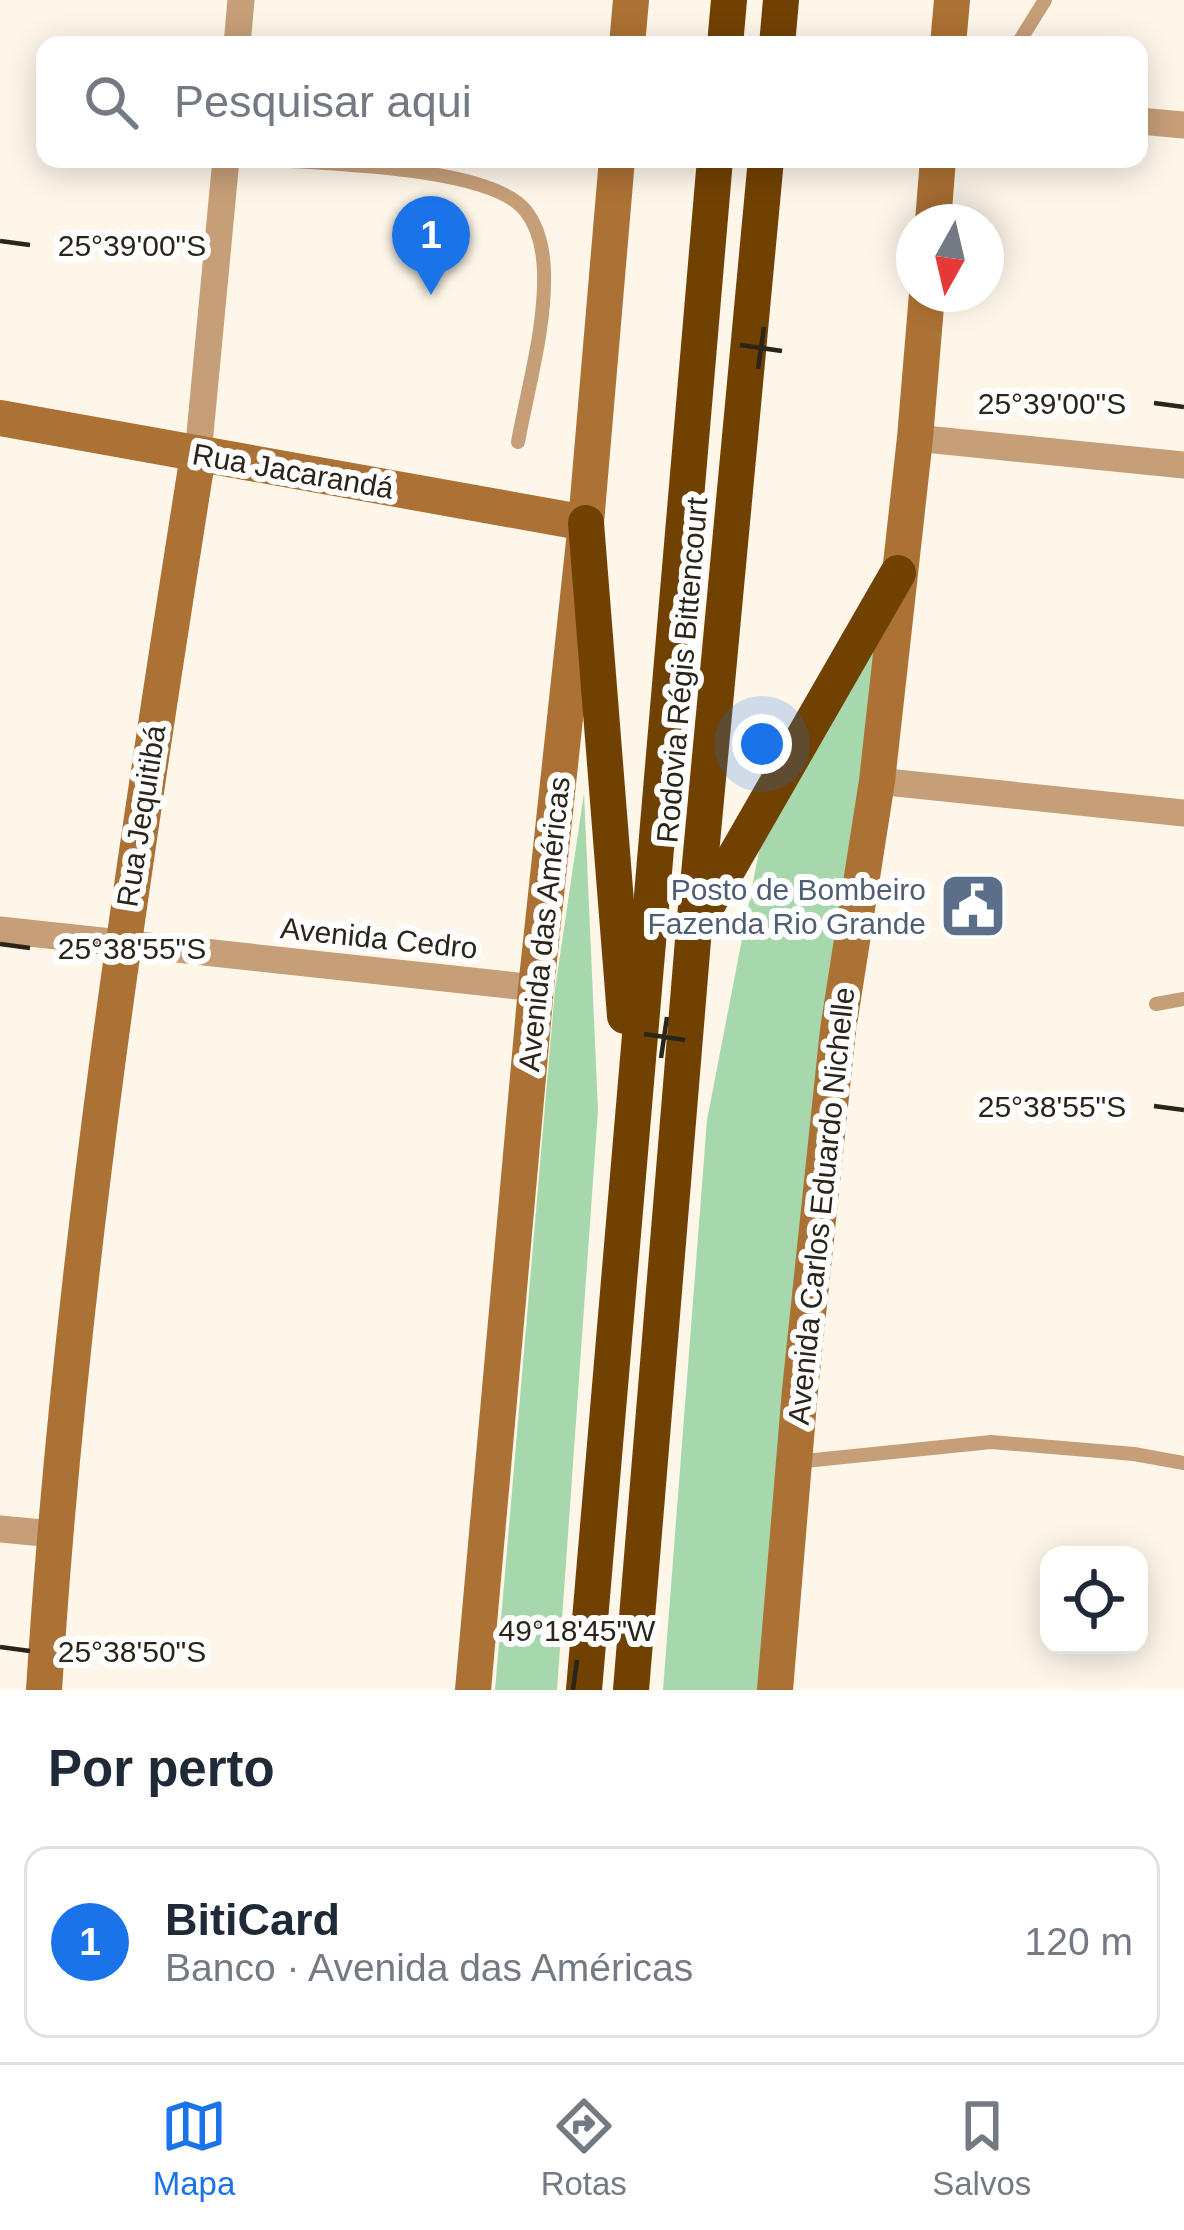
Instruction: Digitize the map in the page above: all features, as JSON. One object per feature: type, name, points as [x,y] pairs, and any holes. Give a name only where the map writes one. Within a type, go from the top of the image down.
[{"type":"highway","points":[[726,36],[729,0]]},
{"type":"highway","points":[[778,36],[781,0]]},
{"type":"highway","name":"Rodovia Régis Bittencourt","points":[[584,1690],[714,168]]},
{"type":"highway","name":"Rodovia Régis Bittencourt","points":[[631,1690],[694,928],[765,168]]},
{"type":"highway","points":[[586,523],[633,1123]]},
{"type":"highway","points":[[694,928],[898,573]]},
{"type":"main road","points":[[629,36],[632,0]]},
{"type":"main road","points":[[949,36],[952,0]]},
{"type":"main road","name":"Avenida das Américas","points":[[472,1690],[616,168]]},
{"type":"main road","points":[[934,204],[937,168]]},
{"type":"main road","name":"Avenida Carlos Eduardo Nichelle","points":[[775,1690],[838,1030],[877,781],[926,312]]},
{"type":"main road","name":"Rua Jacarandá","points":[[0,418],[586,523]]},
{"type":"main road","name":"Rua Jequitibá","points":[[44,1690],[53,1534],[121,943],[198,454]]},
{"type":"street","points":[[238,36],[241,0]]},
{"type":"street","points":[[1148,122],[1184,125]]},
{"type":"street","name":"Rua Jequitibá","points":[[198,454],[225,168]]},
{"type":"street","points":[[915,438],[1184,466]]},
{"type":"street","points":[[877,781],[1184,813]]},
{"type":"street","name":"Avenida Cedro","points":[[0,930],[536,988]]},
{"type":"street","points":[[0,1529],[53,1534]]},
{"type":"lane","points":[[1023,36],[1045,0]]},
{"type":"lane","points":[[362,168],[430,174],[493,187],[524,207],[538,231],[544,270],[518,442]]},
{"type":"lane","points":[[1156,1004],[1184,999]]},
{"type":"lane","points":[[794,1462],[991,1442],[1184,1463]]},
{"type":"green space","points":[[882,632],[763,1690],[663,1690],[707,1120],[765,820]]},
{"type":"green space","points":[[584,793],[598,1110],[557,1690],[495,1690],[555,989]]},
{"type":"place","name":"BitiCard","points":[[431,295]]},
{"type":"place","name":"Posto de Bombeiro Fazenda Rio Grande","points":[[973,906]]}]
